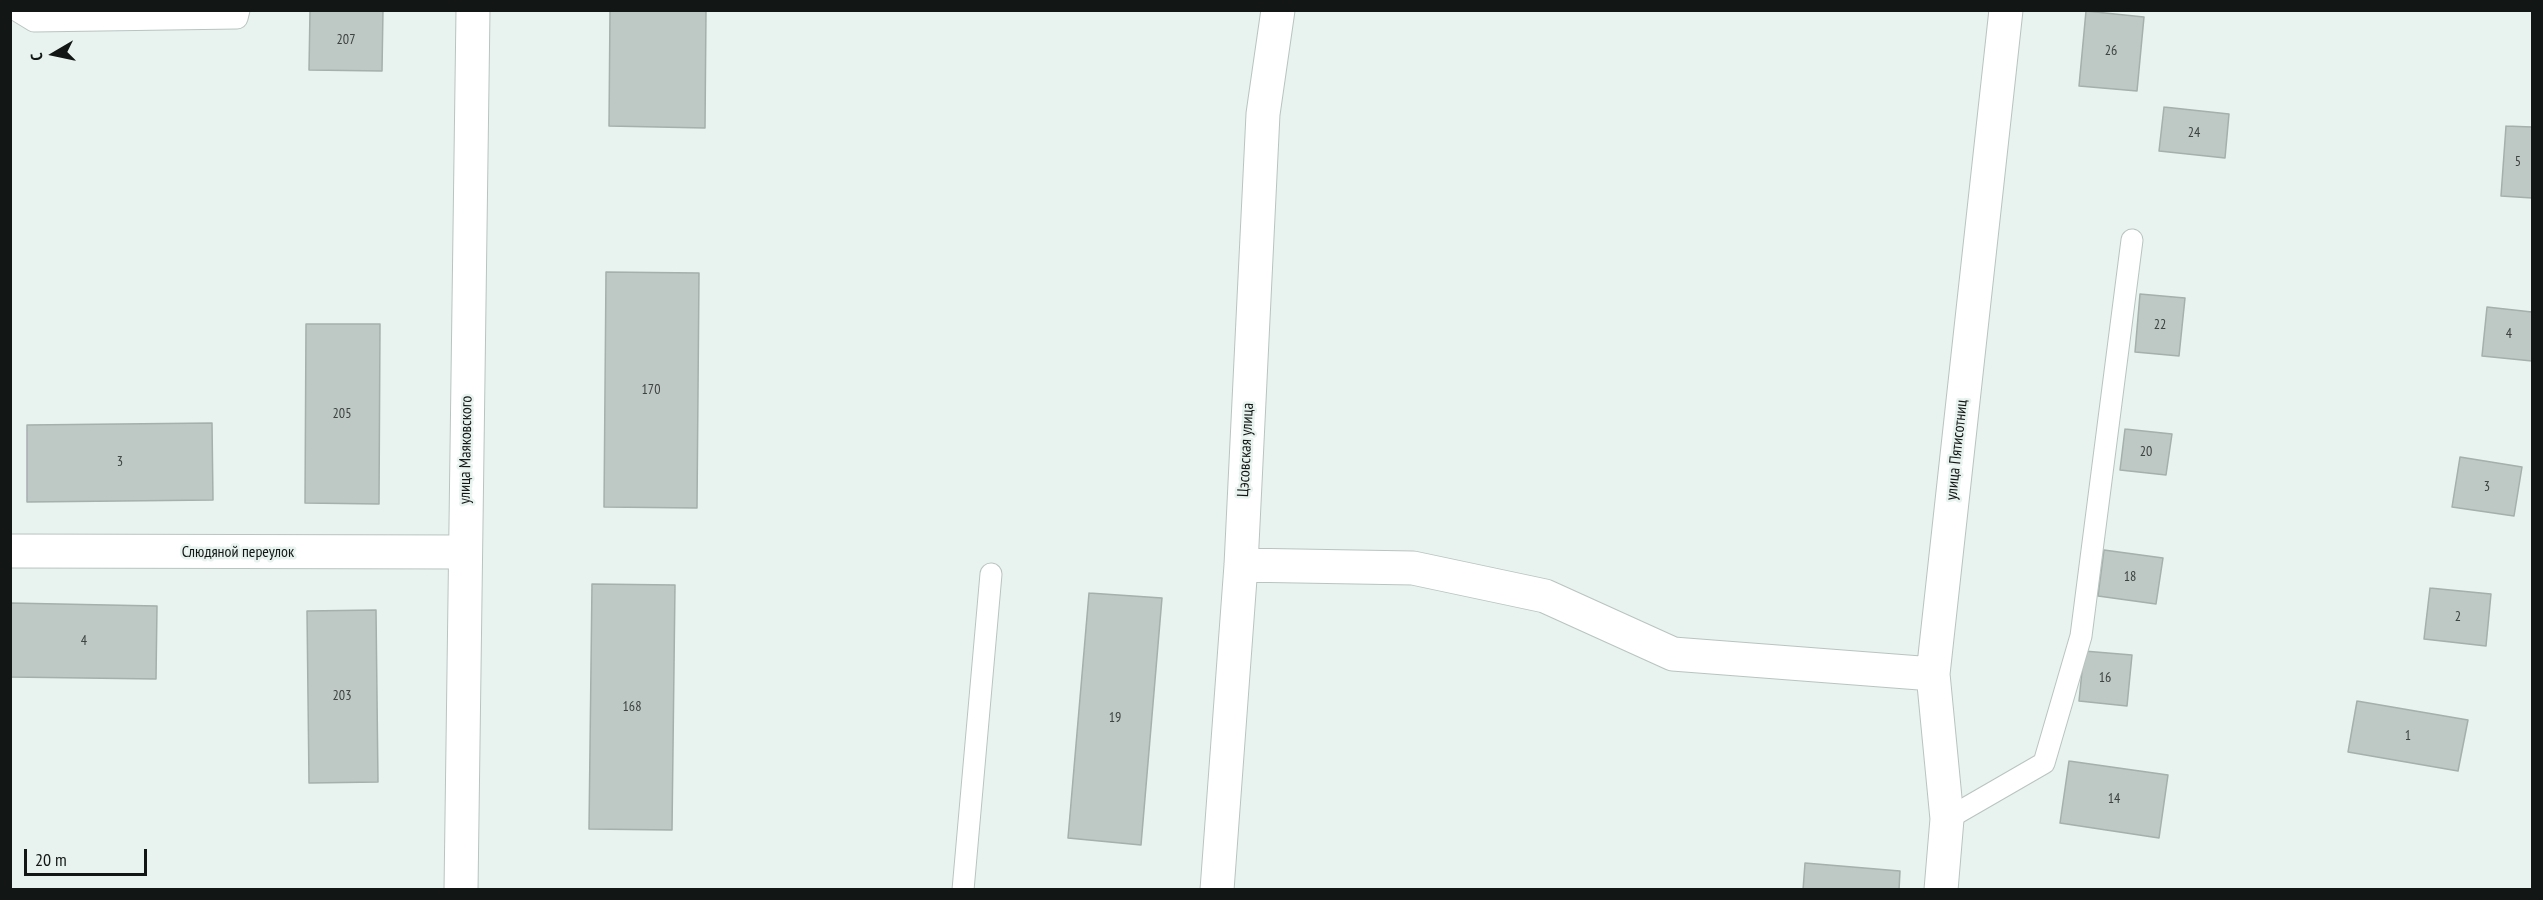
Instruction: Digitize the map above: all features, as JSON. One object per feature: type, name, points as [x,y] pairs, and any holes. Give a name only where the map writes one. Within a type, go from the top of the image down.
[{"type":"street","name":"улица Маяковского","points":[[461,890],[473,10]]},
{"type":"street","name":"Цэсовская улица","points":[[1217,890],[1241,565],[1263,114],[1278,10]]},
{"type":"street","name":"улица Пятисотниц","points":[[1941,890],[1947,819],[1933,674],[2006,10]]},
{"type":"street","name":"Слюдяной переулок","points":[[10,551],[465,552]]},
{"type":"street","points":[[1241,565],[1413,568],[1545,596],[1673,654],[1933,674]]},
{"type":"lane","points":[[16,10],[34,21],[237,18],[239,10]]},
{"type":"lane","points":[[1947,819],[2044,763],[2081,636],[2132,240]]},
{"type":"lane","points":[[963,890],[991,574]]},
{"type":"building","points":[[310,10],[383,10],[382,71],[309,70]]},
{"type":"building","points":[[610,10],[706,10],[705,128],[609,126]]},
{"type":"building","points":[[2086,11],[2144,17],[2137,91],[2079,86]]},
{"type":"building","points":[[2164,107],[2229,114],[2225,158],[2159,151]]},
{"type":"building","points":[[2506,126],[2532,127],[2532,198],[2501,196]]},
{"type":"building","points":[[606,272],[699,273],[697,508],[604,507]]},
{"type":"building","points":[[2140,294],[2185,298],[2179,356],[2135,352]]},
{"type":"building","points":[[2487,307],[2532,312],[2532,361],[2482,356]]},
{"type":"building","points":[[306,324],[380,324],[379,504],[305,503]]},
{"type":"building","points":[[212,423],[213,500],[27,502],[27,425]]},
{"type":"building","points":[[2125,429],[2172,434],[2166,475],[2120,470]]},
{"type":"building","points":[[2460,457],[2522,467],[2514,516],[2452,507]]},
{"type":"building","points":[[2104,550],[2163,558],[2156,604],[2098,596]]},
{"type":"building","points":[[592,584],[675,585],[672,830],[589,829]]},
{"type":"building","points":[[2430,588],[2491,594],[2486,646],[2424,639]]},
{"type":"building","points":[[1089,593],[1162,598],[1141,845],[1068,838]]},
{"type":"building","points":[[10,603],[157,606],[156,679],[10,677]]},
{"type":"building","points":[[376,610],[378,782],[309,783],[307,611]]},
{"type":"building","points":[[2084,651],[2132,655],[2127,706],[2079,701]]},
{"type":"building","points":[[2357,701],[2468,720],[2458,771],[2348,752]]},
{"type":"building","points":[[2069,761],[2168,775],[2159,838],[2060,823]]},
{"type":"building","points":[[1805,863],[1900,871],[1899,890],[1803,890]]}]
